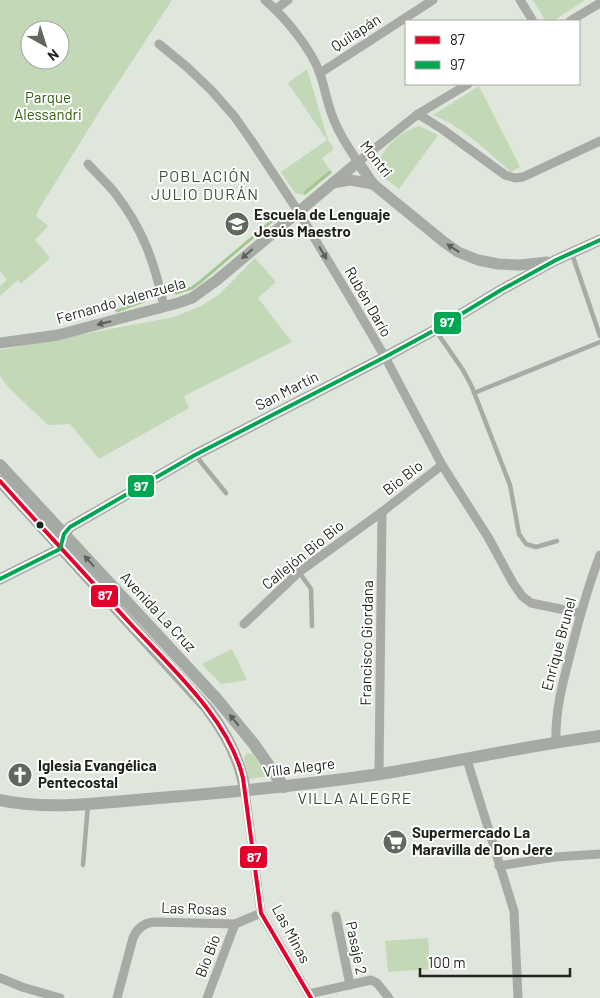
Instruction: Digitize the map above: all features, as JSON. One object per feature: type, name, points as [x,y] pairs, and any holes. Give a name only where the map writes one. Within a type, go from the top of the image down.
[{"type":"main road","name":"Avenida La Cruz","points":[[0,465],[216,698],[253,743],[284,787]]},
{"type":"main road","name":"Avenida La Cruz","points":[[0,481],[208,708],[222,728],[235,753],[245,791]]},
{"type":"main road","name":"Villa Alegre","points":[[0,800],[33,804],[88,803],[284,787],[467,760],[556,742],[600,736]]},
{"type":"main road","points":[[235,753],[253,743]]},
{"type":"street","name":"Montri","points":[[265,0],[276,9],[299,38],[320,73],[332,117],[342,137],[373,184],[451,247],[478,260],[498,264],[520,265],[556,260]]},
{"type":"street","points":[[276,9],[288,0]]},
{"type":"street","name":"Quilapán","points":[[320,73],[433,0]]},
{"type":"street","points":[[520,0],[532,20]]},
{"type":"street","points":[[572,20],[600,3]]},
{"type":"street","name":"Rubén Darío","points":[[158,44],[187,67],[234,116],[298,211],[385,357],[442,465],[488,537],[522,596],[531,603],[580,613]]},
{"type":"street","name":"Fernando Valenzuela","points":[[0,342],[58,335],[192,298],[204,291],[298,211],[418,114],[466,85]]},
{"type":"street","points":[[418,114],[505,175],[515,178],[524,177],[600,141]]},
{"type":"street","points":[[88,164],[114,191],[133,218],[151,255],[164,306]]},
{"type":"street","points":[[331,184],[350,180],[373,184]]},
{"type":"street","name":"San Martín","points":[[64,534],[70,527],[195,455],[435,330],[501,290],[556,260],[600,240]]},
{"type":"street","points":[[498,264],[502,267],[506,276],[501,290]]},
{"type":"street","name":"Bio Bio","points":[[382,512],[442,465]]},
{"type":"street","name":"Callejón Bio Bio","points":[[244,624],[299,572],[382,512]]},
{"type":"street","name":"Francisco Giordana","points":[[379,774],[382,512]]},
{"type":"street","points":[[0,580],[60,548],[64,534]]},
{"type":"street","name":"Enrique Brunel","points":[[556,742],[556,721],[560,694],[580,613],[600,555]]},
{"type":"street","points":[[467,760],[514,911],[518,998]]},
{"type":"street","name":"Las Minas","points":[[245,791],[262,914],[310,996]]},
{"type":"street","points":[[499,866],[554,857],[600,854]]},
{"type":"street","name":"Las Rosas","points":[[117,998],[133,938],[145,924],[154,922],[235,924],[262,914]]},
{"type":"street","name":"Pasaje 2","points":[[336,916],[350,985]]},
{"type":"street","name":"Bío Bío","points":[[206,998],[235,924]]},
{"type":"street","points":[[0,978],[22,987],[60,998]]},
{"type":"street","points":[[310,996],[370,980],[377,983],[389,998]]},
{"type":"lane","points":[[571,253],[600,336]]},
{"type":"lane","points":[[435,330],[462,370],[474,393],[510,485],[519,534],[526,544],[536,547],[558,541]]},
{"type":"lane","points":[[474,393],[600,342]]},
{"type":"lane","points":[[195,455],[226,493]]},
{"type":"lane","points":[[299,572],[311,588],[312,626]]},
{"type":"lane","points":[[83,864],[88,803]]},
{"type":"green space","name":"Parque Alessandri","points":[[0,0],[172,0],[104,104],[39,209],[36,216],[48,226],[35,240],[50,258],[21,284],[18,280],[0,296],[0,286],[7,280],[0,271]]},
{"type":"green space","points":[[533,0],[585,0],[555,20],[545,20]]},
{"type":"green space","points":[[307,69],[328,140],[334,149],[322,158],[332,173],[304,195],[295,193],[281,172],[327,140],[288,83]]},
{"type":"green space","points":[[479,86],[520,167],[511,172],[465,133],[433,115]]},
{"type":"green space","points":[[419,126],[438,135],[399,189],[379,174],[376,164],[393,141]]},
{"type":"green space","points":[[255,258],[276,282],[258,298],[292,342],[184,396],[189,408],[99,459],[70,424],[48,425],[9,388],[0,376],[0,350],[174,317],[201,306],[220,294]]},
{"type":"green space","points":[[232,649],[247,680],[221,684],[202,664]]},
{"type":"green space","points":[[247,753],[253,754],[268,776],[249,779],[244,757]]},
{"type":"green space","points":[[428,938],[430,969],[388,972],[385,941]]},
{"type":"waterway","points":[[305,193],[330,172]]},
{"type":"waterway","points":[[176,293],[192,288],[200,282],[273,220]]},
{"type":"waterway","points":[[117,311],[144,301]]},
{"type":"transit line","name":"97","points":[[0,579],[60,549],[64,534],[70,527],[195,455],[435,330],[501,290],[556,260],[600,240]]},
{"type":"transit line","name":"87","points":[[0,481],[178,674],[225,734],[236,756],[243,778],[261,913],[311,998]]},
{"type":"place","name":"Escuela de Lenguaje Jesús Maestro","points":[[237,224]]},
{"type":"place","name":"Iglesia Evangélica Pentecostal","points":[[20,775]]},
{"type":"place","name":"Supermercado La Maravilla de Don Jere","points":[[395,842]]},
{"type":"district","name":"POBLACIÓN JULIO DURÁN","points":[[205,185]]},
{"type":"district","name":"VILLA ALEGRE","points":[[355,798]]}]
